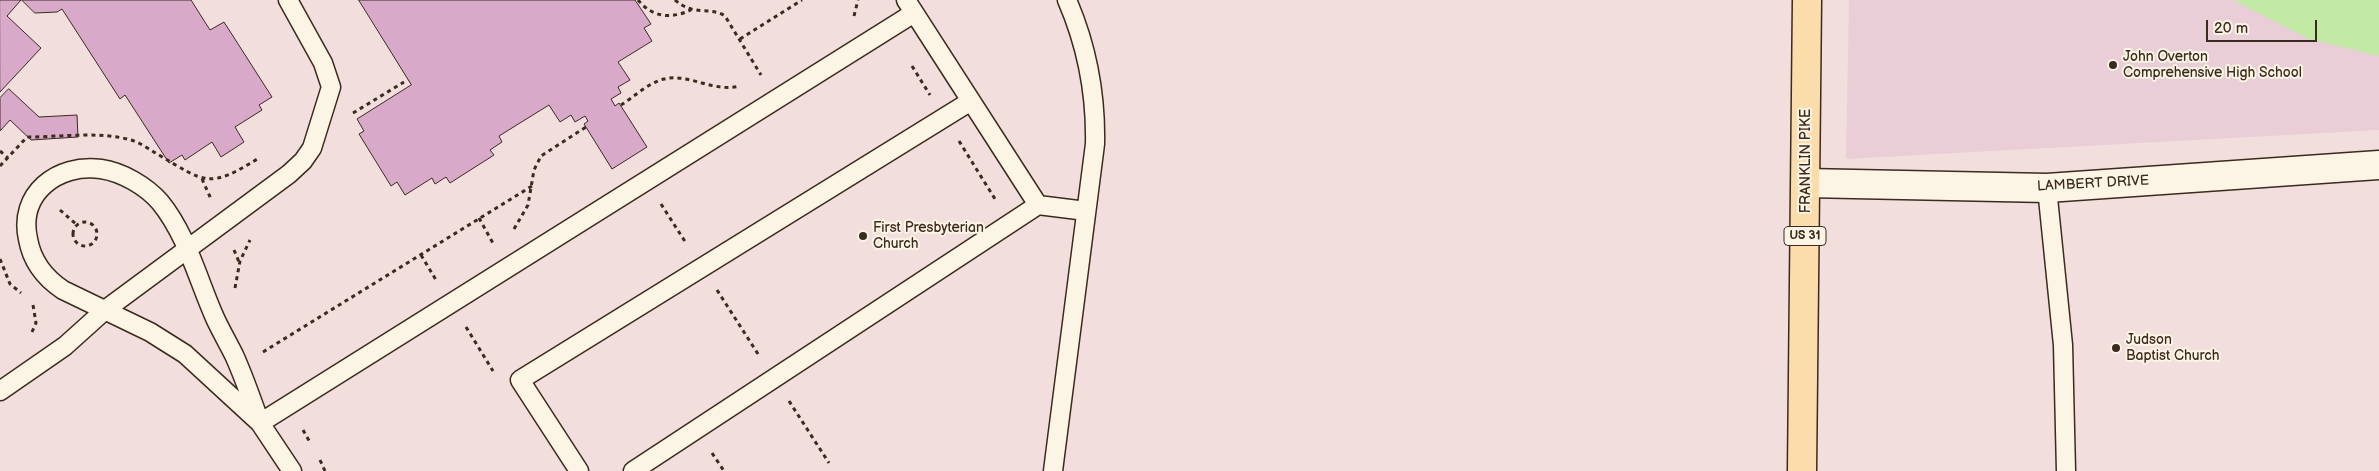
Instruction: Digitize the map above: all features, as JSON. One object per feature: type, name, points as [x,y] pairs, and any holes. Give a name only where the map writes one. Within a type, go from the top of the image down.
[{"type":"main road","name":"FRANKLIN PIKE","points":[[1802,471],[1807,0]]},
{"type":"street","name":"LAMBERT DRIVE","points":[[1806,183],[2047,188],[2379,165]]},
{"type":"lane","points":[[0,391],[65,346],[105,310],[289,174],[303,161],[312,148],[331,87],[323,63],[288,0]]},
{"type":"lane","points":[[1053,471],[1095,144],[1093,95],[1085,51],[1067,0]]},
{"type":"lane","points":[[260,422],[646,181],[910,7],[1038,205]]},
{"type":"lane","points":[[579,471],[520,380],[971,101]]},
{"type":"lane","points":[[260,422],[185,354],[150,332],[51,282],[33,258],[26,232],[26,219],[32,197],[42,186],[67,173],[100,169],[115,172],[132,180],[159,202],[187,249],[215,318],[235,357],[260,422],[292,471]]},
{"type":"lane","points":[[2047,188],[2063,345],[2066,471]]},
{"type":"lane","points":[[633,471],[1038,205],[1086,212]]},
{"type":"path","points":[[638,0],[648,10],[662,16],[678,15],[691,10]]},
{"type":"path","points":[[675,0],[691,10],[721,14],[730,22],[761,75]]},
{"type":"path","points":[[740,39],[802,0]]},
{"type":"path","points":[[851,18],[858,7],[858,0]]},
{"type":"path","points":[[756,79],[770,70]]},
{"type":"path","points":[[621,105],[648,87],[667,78],[688,80],[717,88],[743,85]]},
{"type":"path","points":[[350,115],[404,82]]},
{"type":"path","points":[[510,234],[522,218],[532,186],[534,170],[541,156],[586,127]]},
{"type":"path","points":[[0,166],[28,137],[113,137],[132,141],[202,179],[213,179],[234,173],[264,155]]},
{"type":"path","points":[[0,151],[8,158]]},
{"type":"path","points":[[646,181],[829,463]]},
{"type":"path","points":[[258,355],[532,186]]},
{"type":"path","points":[[60,210],[77,225]]},
{"type":"path","points":[[479,218],[494,245],[500,241]]},
{"type":"path","points":[[87,223],[95,228],[96,236],[90,245],[81,246],[75,240],[73,232],[77,225],[87,223]]},
{"type":"path","points":[[235,294],[236,277],[240,261],[252,237]]},
{"type":"path","points":[[0,259],[10,284],[24,295]]},
{"type":"path","points":[[30,300],[34,308],[36,323],[31,335]]},
{"type":"path","points":[[288,405],[316,451]]},
{"type":"path","points":[[319,458],[325,471]]},
{"type":"shaded area","name":"John Overton Comprehensive High School","points":[[1849,0],[2379,0],[2379,130],[1846,159]]},
{"type":"green space","points":[[2233,0],[2379,0],[2379,56],[2309,39]]},
{"type":"building","points":[[0,0],[21,0],[7,16],[41,48],[0,92]]},
{"type":"building","points":[[22,0],[191,0],[210,30],[224,22],[272,97],[259,105],[262,110],[235,127],[244,142],[221,157],[212,142],[185,160],[182,155],[169,163],[125,95],[120,99],[62,9],[57,12],[35,13]]},
{"type":"building","points":[[359,0],[635,0],[651,24],[644,28],[652,41],[618,62],[630,80],[618,87],[621,93],[611,99],[615,106],[619,103],[647,147],[612,169],[584,124],[588,121],[585,116],[575,122],[571,115],[560,122],[549,105],[499,136],[502,142],[490,150],[494,155],[450,183],[446,177],[435,184],[432,178],[405,195],[397,182],[391,186],[359,134],[364,131],[357,119],[411,85]]},
{"type":"building","points":[[9,89],[39,117],[77,115],[78,137],[31,140],[10,120],[0,131],[0,98]]},
{"type":"place","name":"John Overton Comprehensive High School","points":[[2113,65]]},
{"type":"place","name":"First Presbyterian Church","points":[[863,236]]},
{"type":"place","name":"Judson Baptist Church","points":[[2116,348]]}]
